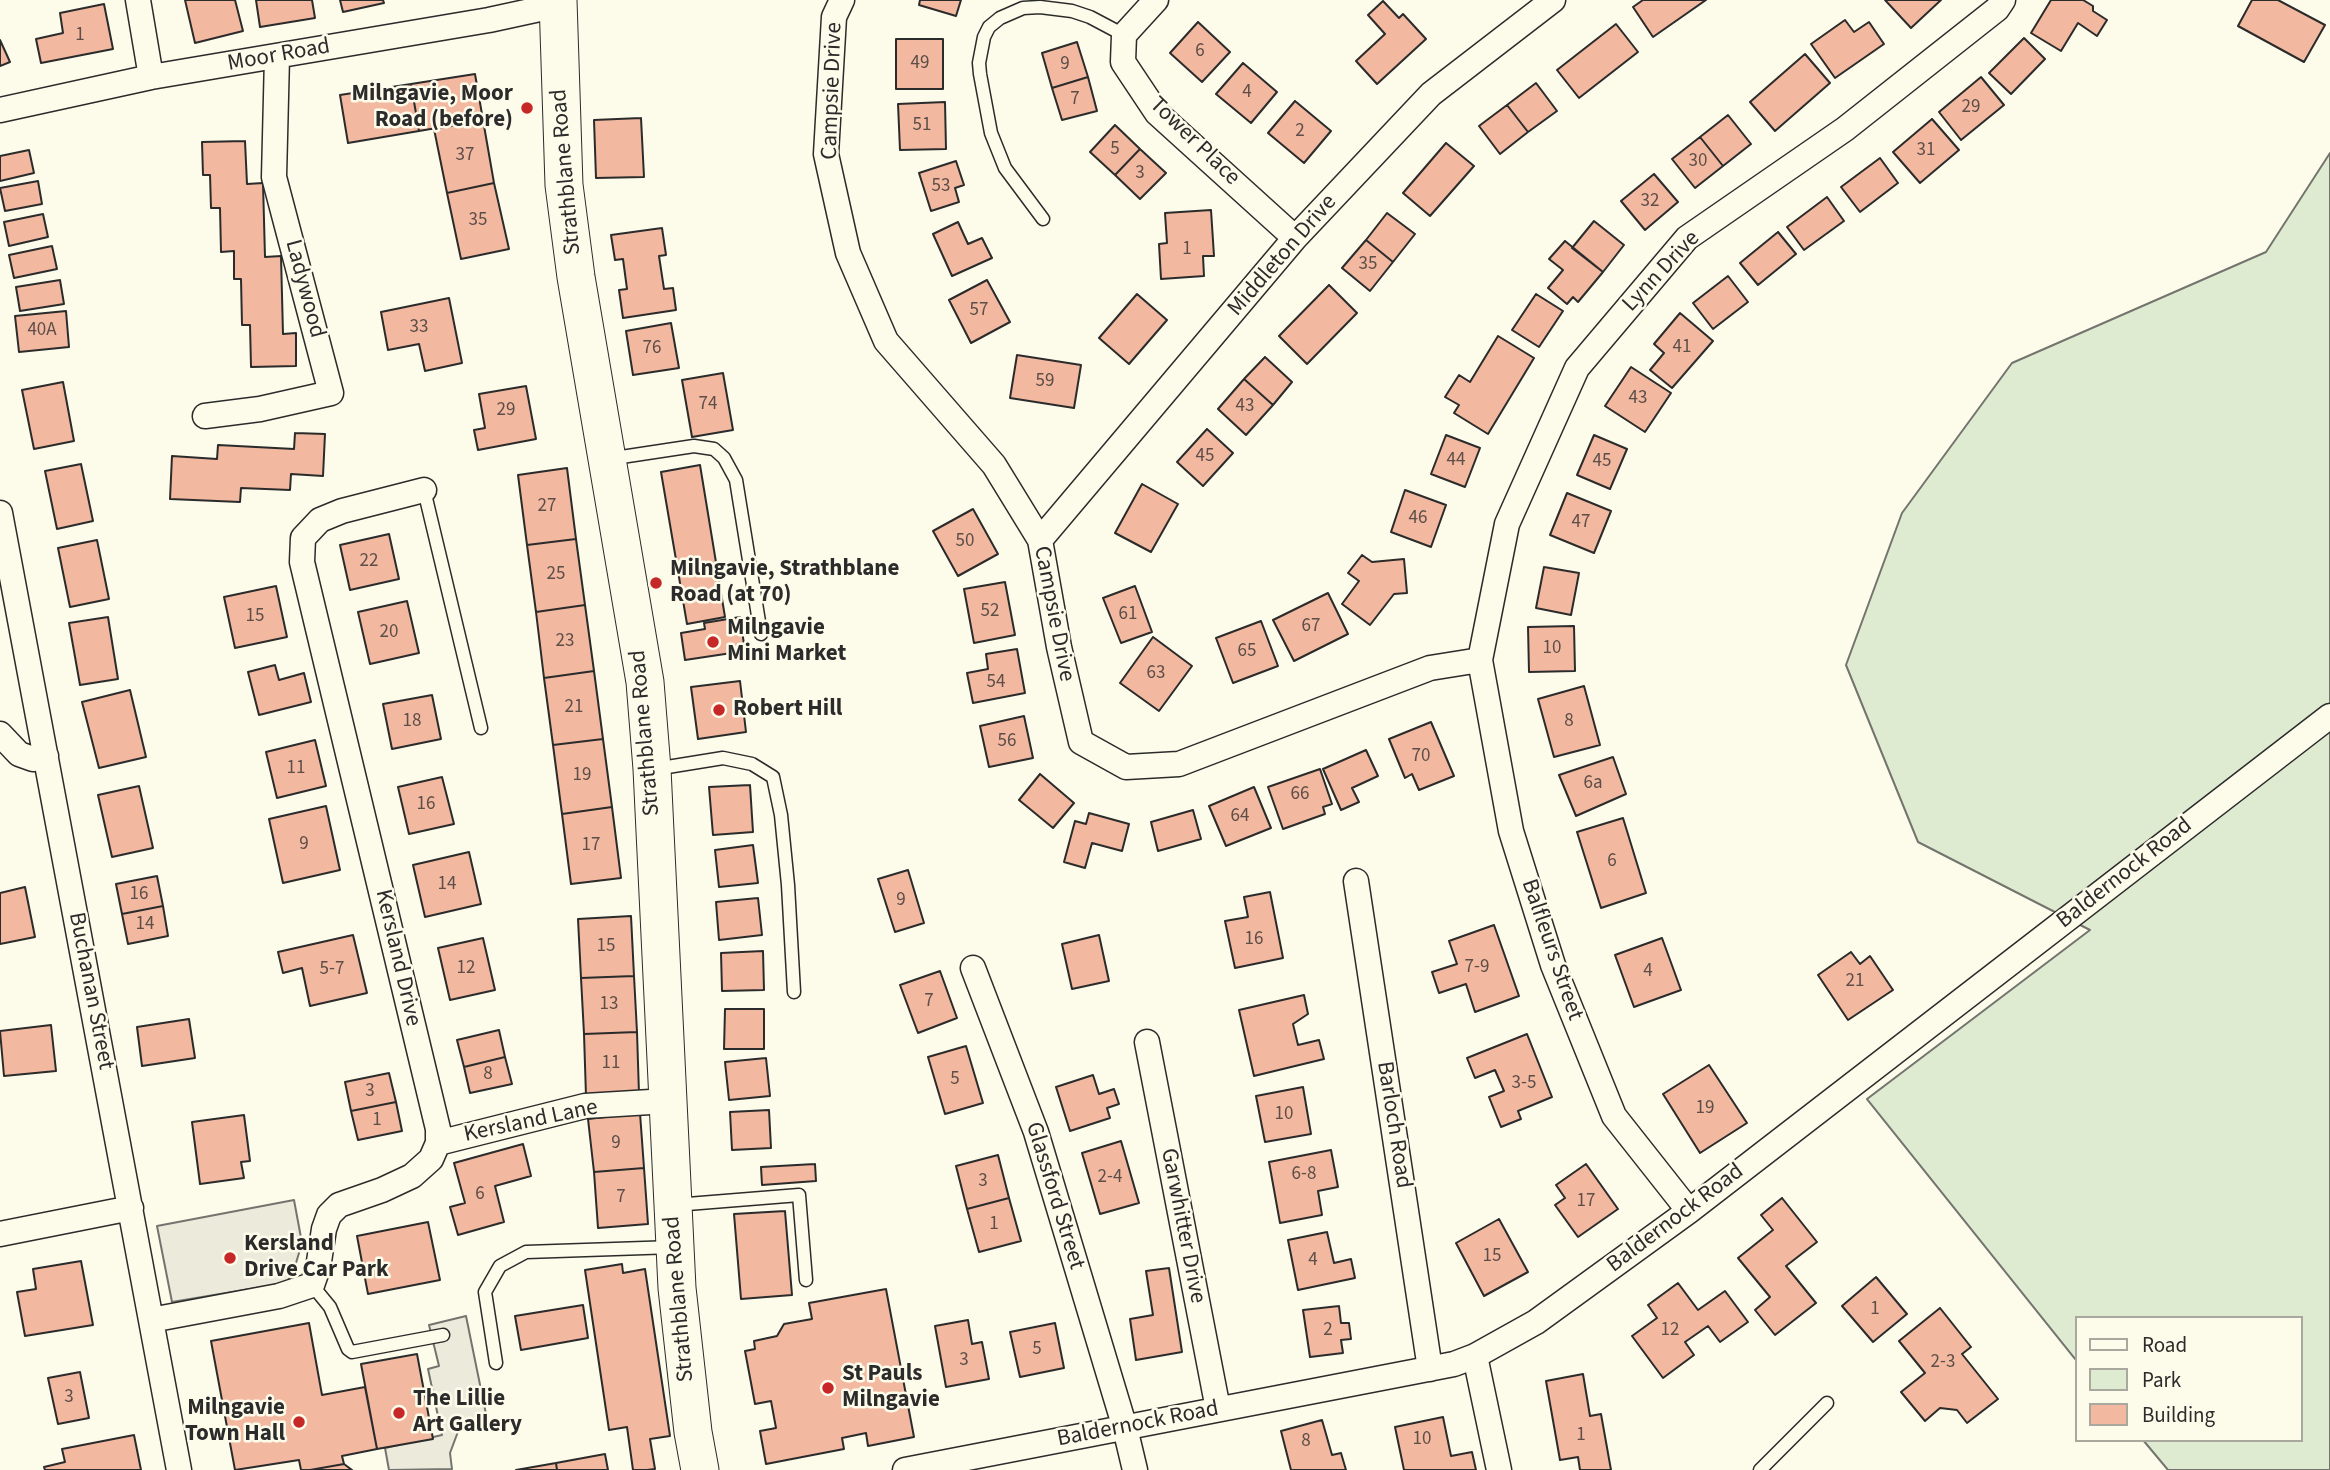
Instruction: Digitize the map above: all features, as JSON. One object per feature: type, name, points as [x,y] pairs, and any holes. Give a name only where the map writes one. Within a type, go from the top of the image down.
[{"type":"main road","name":"Strathblane Road","points":[[541,4],[576,277],[645,682],[652,769],[672,1205],[682,1346],[700,1470]]},
{"type":"street","points":[[138,0],[151,78]]},
{"type":"street","name":"Campsie Drive","points":[[842,0],[834,17],[826,153],[848,253],[886,341],[994,465],[1040,540],[1059,647],[1081,742],[1126,766],[1179,764],[1430,668],[1480,660]]},
{"type":"street","points":[[1124,35],[1156,0]]},
{"type":"street","name":"Middleton Drive","points":[[1040,540],[1295,238],[1431,94],[1553,0]]},
{"type":"street","name":"Lynn Drive","points":[[1480,660],[1507,524],[1577,368],[1687,238],[1844,129],[1997,9],[2003,0]]},
{"type":"street","name":"Moor Road","points":[[0,110],[151,78],[277,57],[487,10],[541,4]]},
{"type":"street","name":"Tower Place","points":[[1124,35],[1123,62],[1157,113],[1295,238]]},
{"type":"street","name":"Ladywood","points":[[205,416],[260,409],[331,393],[274,177],[277,57]]},
{"type":"street","name":"Kersland Drive","points":[[424,490],[342,511],[320,520],[303,538],[302,562],[438,1129],[438,1143]]},
{"type":"street","name":"Buchanan Street","points":[[0,513],[179,1470]]},
{"type":"street","name":"Balfleurs Street","points":[[1480,660],[1511,831],[1553,965],[1614,1116],[1689,1211]]},
{"type":"street","name":"Baldernock Road","points":[[905,1470],[1430,1369],[1475,1356],[1536,1322],[1689,1211],[2330,716]]},
{"type":"street","points":[[0,734],[19,754],[33,758],[47,756]]},
{"type":"street","name":"Barloch Road","points":[[1356,881],[1430,1369]]},
{"type":"street","name":"Glassford Street","points":[[973,968],[1036,1132],[1125,1428],[1135,1470]]},
{"type":"street","name":"Garwhitter Drive","points":[[1147,1042],[1218,1409]]},
{"type":"street","name":"Kersland Lane","points":[[438,1143],[585,1107],[667,1101]]},
{"type":"street","points":[[151,1320],[279,1296],[312,1285],[329,1215],[339,1205],[382,1191],[412,1176],[431,1159],[438,1143]]},
{"type":"street","points":[[0,1234],[131,1208]]},
{"type":"street","points":[[1475,1356],[1499,1470]]},
{"type":"lane","points":[[1042,219],[1005,168],[991,133],[979,63],[984,37],[989,27],[1000,18],[1023,8],[1040,7],[1072,10],[1124,35]]},
{"type":"lane","points":[[608,459],[694,446],[714,449],[724,458],[736,480],[761,634]]},
{"type":"lane","points":[[424,490],[481,727]]},
{"type":"lane","points":[[652,769],[723,758],[752,764],[773,777],[781,815],[786,862],[794,992]]},
{"type":"lane","points":[[672,1205],[799,1195],[806,1280]]},
{"type":"lane","points":[[496,1363],[485,1292],[500,1266],[526,1252],[675,1247]]},
{"type":"lane","points":[[312,1285],[330,1307],[348,1349],[352,1352],[443,1335]]},
{"type":"lane","points":[[1760,1470],[1827,1403]]},
{"type":"green space","points":[[2330,153],[2330,1470],[2168,1470],[2145,1442],[2302,1442],[2302,1316],[2074,1316],[2074,1358],[1867,1099],[2090,930],[1918,842],[1846,665],[1902,513],[2012,363],[2266,252]]},
{"type":"shaded area","name":"Kersland Drive Car Park","points":[[294,1200],[302,1243],[293,1273],[286,1283],[172,1302],[157,1226]]},
{"type":"shaded area","points":[[466,1316],[487,1419],[462,1421],[450,1453],[452,1469],[389,1470],[385,1448],[442,1435],[428,1369],[439,1366],[429,1325]]},
{"type":"building","points":[[185,0],[235,0],[243,31],[195,43]]},
{"type":"building","points":[[256,0],[312,0],[315,18],[260,27]]},
{"type":"building","points":[[340,0],[383,0],[384,3],[343,12]]},
{"type":"building","points":[[920,0],[961,0],[956,16],[919,5]]},
{"type":"building","points":[[1643,0],[1706,0],[1653,37],[1633,7]]},
{"type":"building","points":[[1885,0],[1941,0],[1911,28]]},
{"type":"building","points":[[2051,0],[2083,0],[2107,20],[2097,36],[2078,23],[2061,51],[2031,33]]},
{"type":"building","points":[[2252,0],[2278,0],[2325,25],[2304,62],[2238,26]]},
{"type":"building","points":[[1383,1],[1399,18],[1403,14],[1426,39],[1377,84],[1356,61],[1385,34],[1368,15]]},
{"type":"building","points":[[104,4],[113,49],[41,63],[36,39],[63,33],[60,13]]},
{"type":"building","points":[[1845,20],[1854,32],[1869,22],[1884,44],[1835,78],[1811,44]]},
{"type":"building","points":[[1198,22],[1230,52],[1202,82],[1170,53]]},
{"type":"building","points":[[1616,24],[1638,52],[1579,98],[1557,70]]},
{"type":"building","points":[[2024,38],[2045,59],[2011,94],[1989,73]]},
{"type":"building","points":[[896,39],[943,39],[943,89],[896,89]]},
{"type":"building","points":[[0,40],[10,62],[0,66]]},
{"type":"building","points":[[1077,42],[1088,77],[1052,88],[1042,53]]},
{"type":"building","points":[[1805,54],[1830,83],[1775,131],[1750,102]]},
{"type":"building","points":[[1243,63],[1277,92],[1251,123],[1216,94]]},
{"type":"building","points":[[475,74],[483,120],[419,131],[411,84]]},
{"type":"building","points":[[1088,77],[1097,111],[1062,120],[1052,88]]},
{"type":"building","points":[[1981,77],[2004,105],[1961,140],[1939,112]]},
{"type":"building","points":[[1536,83],[1557,111],[1528,132],[1507,105]]},
{"type":"building","points":[[411,84],[419,131],[348,143],[340,95]]},
{"type":"building","points":[[1295,101],[1331,131],[1304,163],[1268,133]]},
{"type":"building","points":[[945,102],[946,149],[900,150],[898,104]]},
{"type":"building","points":[[1507,105],[1528,132],[1500,154],[1479,126]]},
{"type":"building","points":[[1728,115],[1751,144],[1723,166],[1700,137]]},
{"type":"building","points":[[641,118],[644,177],[596,178],[594,120]]},
{"type":"building","points":[[1932,119],[1959,150],[1920,183],[1893,152]]},
{"type":"building","points":[[483,120],[494,183],[447,193],[434,129]]},
{"type":"building","points":[[1115,125],[1140,149],[1115,175],[1090,152]]},
{"type":"building","points":[[1700,137],[1723,166],[1695,188],[1672,159]]},
{"type":"building","points":[[245,141],[247,184],[263,183],[265,257],[281,256],[283,334],[296,333],[296,366],[251,367],[250,325],[242,325],[241,279],[234,279],[234,251],[221,252],[220,208],[211,208],[210,175],[203,175],[202,142]]},
{"type":"building","points":[[1446,143],[1474,166],[1430,216],[1403,193]]},
{"type":"building","points":[[1140,149],[1166,173],[1140,199],[1115,175]]},
{"type":"building","points":[[29,150],[34,173],[0,181],[0,156]]},
{"type":"building","points":[[1880,158],[1898,183],[1860,212],[1841,187]]},
{"type":"building","points":[[956,161],[964,185],[955,188],[959,202],[931,211],[919,173]]},
{"type":"building","points":[[1654,174],[1678,202],[1645,230],[1621,201]]},
{"type":"building","points":[[38,181],[42,204],[5,211],[0,188]]},
{"type":"building","points":[[494,183],[509,249],[461,259],[447,193]]},
{"type":"building","points":[[1827,197],[1844,221],[1804,250],[1787,227]]},
{"type":"building","points":[[1211,210],[1214,256],[1203,256],[1204,276],[1161,279],[1159,244],[1167,243],[1165,213]]},
{"type":"building","points":[[1387,213],[1415,234],[1393,262],[1366,240]]},
{"type":"building","points":[[43,214],[48,237],[9,246],[4,222]]},
{"type":"building","points":[[1594,221],[1624,245],[1603,272],[1572,248]]},
{"type":"building","points":[[958,222],[968,244],[982,238],[992,258],[952,276],[933,234]]},
{"type":"building","points":[[662,228],[666,255],[659,256],[664,289],[673,288],[676,310],[623,318],[619,290],[627,289],[623,259],[615,260],[611,235]]},
{"type":"building","points":[[1778,232],[1796,254],[1758,285],[1740,263]]},
{"type":"building","points":[[1366,240],[1393,262],[1370,291],[1342,268]]},
{"type":"building","points":[[1565,241],[1603,272],[1578,302],[1573,297],[1567,304],[1548,288],[1563,270],[1549,259]]},
{"type":"building","points":[[52,246],[57,269],[14,278],[9,255]]},
{"type":"building","points":[[1728,276],[1748,302],[1713,329],[1693,303]]},
{"type":"building","points":[[60,280],[64,304],[20,311],[16,287]]},
{"type":"building","points":[[987,280],[1010,322],[971,343],[949,300]]},
{"type":"building","points":[[1329,285],[1357,313],[1307,364],[1279,336]]},
{"type":"building","points":[[1137,294],[1167,320],[1129,364],[1099,338]]},
{"type":"building","points":[[1536,294],[1563,311],[1539,347],[1512,330]]},
{"type":"building","points":[[449,298],[462,363],[425,371],[419,344],[388,350],[381,312]]},
{"type":"building","points":[[66,311],[69,347],[19,352],[15,316]]},
{"type":"building","points":[[1680,313],[1713,341],[1672,388],[1650,370],[1664,353],[1654,344]]},
{"type":"building","points":[[671,323],[679,368],[633,375],[626,331]]},
{"type":"building","points":[[1498,336],[1534,358],[1488,434],[1454,413],[1459,405],[1445,397],[1459,375],[1470,382]]},
{"type":"building","points":[[1017,355],[1081,365],[1074,408],[1010,398]]},
{"type":"building","points":[[1265,357],[1292,382],[1273,405],[1244,379]]},
{"type":"building","points":[[1631,367],[1671,393],[1645,432],[1605,406]]},
{"type":"building","points":[[723,373],[733,430],[692,437],[682,380]]},
{"type":"building","points":[[1244,379],[1273,405],[1246,435],[1218,409]]},
{"type":"building","points":[[63,382],[74,441],[34,449],[22,390]]},
{"type":"building","points":[[526,386],[536,439],[478,450],[474,430],[485,428],[479,394]]},
{"type":"building","points":[[1207,429],[1233,453],[1203,486],[1177,462]]},
{"type":"building","points":[[295,433],[325,434],[323,476],[291,474],[290,490],[241,488],[240,502],[170,499],[172,456],[217,459],[218,445],[294,449]]},
{"type":"building","points":[[1446,435],[1480,448],[1465,487],[1431,474]]},
{"type":"building","points":[[1594,435],[1627,449],[1610,489],[1577,475]]},
{"type":"building","points":[[81,464],[93,521],[57,529],[45,471]]},
{"type":"building","points":[[700,465],[725,617],[687,624],[661,472]]},
{"type":"building","points":[[567,468],[576,539],[527,545],[518,475]]},
{"type":"building","points":[[1142,484],[1178,504],[1151,552],[1115,533]]},
{"type":"building","points":[[1405,490],[1446,505],[1431,547],[1391,532]]},
{"type":"building","points":[[1567,493],[1611,511],[1594,553],[1550,535]]},
{"type":"building","points":[[973,509],[998,554],[958,576],[933,531]]},
{"type":"building","points":[[389,534],[399,579],[350,590],[340,545]]},
{"type":"building","points":[[576,539],[585,605],[536,612],[527,545]]},
{"type":"building","points":[[97,540],[109,599],[70,607],[58,548]]},
{"type":"building","points":[[1362,555],[1372,562],[1404,559],[1407,593],[1394,594],[1370,625],[1342,604],[1359,581],[1348,573]]},
{"type":"building","points":[[1544,567],[1579,573],[1571,615],[1536,608]]},
{"type":"building","points":[[1005,582],[1015,635],[974,643],[964,589]]},
{"type":"building","points":[[276,586],[287,637],[235,648],[224,597]]},
{"type":"building","points":[[1135,586],[1152,632],[1121,643],[1103,598]]},
{"type":"building","points":[[1328,593],[1348,634],[1294,661],[1273,620]]},
{"type":"building","points":[[407,601],[419,653],[370,664],[358,612]]},
{"type":"building","points":[[585,605],[594,671],[544,678],[536,612]]},
{"type":"building","points":[[108,617],[118,679],[80,685],[69,623]]},
{"type":"building","name":"Milngavie Mini Market","points":[[740,617],[745,651],[685,660],[681,633],[705,629],[704,623]]},
{"type":"building","points":[[1261,621],[1278,666],[1233,683],[1216,638]]},
{"type":"building","points":[[1574,626],[1575,671],[1529,672],[1528,627]]},
{"type":"building","points":[[1153,637],[1192,666],[1159,711],[1120,683]]},
{"type":"building","points":[[1017,649],[1025,693],[973,703],[967,673],[988,669],[986,654]]},
{"type":"building","points":[[275,665],[279,680],[304,673],[311,702],[259,715],[248,672]]},
{"type":"building","points":[[594,671],[603,739],[553,745],[544,678]]},
{"type":"building","name":"Robert Hill","points":[[740,681],[746,732],[698,739],[691,687]]},
{"type":"building","points":[[1584,686],[1600,745],[1554,757],[1538,699]]},
{"type":"building","points":[[130,690],[146,757],[99,768],[82,702]]},
{"type":"building","points":[[432,695],[441,739],[392,749],[383,704]]},
{"type":"building","points":[[1024,716],[1033,758],[989,767],[980,726]]},
{"type":"building","points":[[1431,722],[1454,776],[1419,790],[1412,774],[1405,778],[1389,739]]},
{"type":"building","points":[[603,739],[612,807],[562,814],[553,745]]},
{"type":"building","points":[[315,740],[326,786],[277,798],[266,752]]},
{"type":"building","points":[[1366,750],[1378,776],[1352,788],[1359,802],[1341,810],[1323,769]]},
{"type":"building","points":[[1613,757],[1626,794],[1576,816],[1559,775]]},
{"type":"building","points":[[1320,769],[1332,804],[1323,807],[1325,814],[1283,829],[1268,787]]},
{"type":"building","points":[[1040,774],[1074,803],[1053,828],[1019,800]]},
{"type":"building","points":[[442,777],[454,824],[409,834],[398,787]]},
{"type":"building","points":[[750,785],[753,832],[713,835],[709,787]]},
{"type":"building","points":[[139,786],[153,848],[112,857],[98,795]]},
{"type":"building","points":[[1254,787],[1271,828],[1226,846],[1209,806]]},
{"type":"building","points":[[326,806],[340,870],[283,883],[269,819]]},
{"type":"building","points":[[612,807],[621,878],[571,884],[562,814]]},
{"type":"building","points":[[1193,810],[1201,839],[1158,851],[1151,822]]},
{"type":"building","points":[[1089,813],[1129,824],[1122,851],[1092,843],[1085,868],[1064,862],[1075,821],[1086,824]]},
{"type":"building","points":[[1623,818],[1646,893],[1601,908],[1577,832]]},
{"type":"building","points":[[753,845],[758,883],[719,887],[715,850]]},
{"type":"building","points":[[469,852],[481,904],[425,917],[413,865]]},
{"type":"building","points":[[908,870],[924,923],[895,932],[878,879]]},
{"type":"building","points":[[157,876],[163,906],[122,914],[116,884]]},
{"type":"building","points":[[25,887],[35,937],[0,944],[0,893]]},
{"type":"building","points":[[1270,892],[1283,958],[1235,968],[1225,921],[1248,917],[1244,897]]},
{"type":"building","points":[[758,898],[762,935],[719,940],[716,902]]},
{"type":"building","points":[[163,906],[168,936],[128,944],[122,914]]},
{"type":"building","points":[[631,916],[634,976],[581,978],[578,919]]},
{"type":"building","points":[[1494,925],[1519,996],[1475,1012],[1466,984],[1439,993],[1432,972],[1457,964],[1449,941]]},
{"type":"building","points":[[353,935],[367,993],[310,1006],[302,968],[283,973],[278,952]]},
{"type":"building","points":[[1099,935],[1109,981],[1072,989],[1062,944]]},
{"type":"building","points":[[483,938],[495,990],[450,1000],[438,948]]},
{"type":"building","points":[[1662,938],[1681,990],[1634,1007],[1615,955]]},
{"type":"building","points":[[763,951],[764,990],[722,991],[721,953]]},
{"type":"building","points":[[1851,952],[1860,964],[1870,956],[1893,990],[1848,1020],[1818,975]]},
{"type":"building","points":[[940,971],[957,1018],[918,1033],[900,985]]},
{"type":"building","points":[[634,976],[637,1032],[584,1034],[581,978]]},
{"type":"building","points":[[1304,995],[1308,1014],[1293,1024],[1298,1045],[1319,1040],[1324,1059],[1254,1076],[1239,1010]]},
{"type":"building","points":[[725,1009],[764,1009],[764,1049],[724,1049]]},
{"type":"building","points":[[189,1019],[195,1058],[142,1066],[137,1027]]},
{"type":"building","points":[[51,1025],[56,1071],[4,1076],[0,1031]]},
{"type":"building","points":[[499,1030],[505,1057],[464,1067],[457,1040]]},
{"type":"building","points":[[637,1032],[639,1094],[586,1096],[584,1034]]},
{"type":"building","points":[[1527,1034],[1552,1097],[1518,1111],[1521,1119],[1501,1127],[1489,1097],[1504,1091],[1495,1070],[1475,1078],[1467,1058]]},
{"type":"building","points":[[966,1046],[983,1103],[945,1114],[928,1057]]},
{"type":"building","points":[[505,1057],[512,1084],[470,1093],[464,1067]]},
{"type":"building","points":[[766,1058],[770,1096],[729,1100],[725,1062]]},
{"type":"building","points":[[1709,1065],[1747,1123],[1700,1153],[1663,1094]]},
{"type":"building","points":[[389,1073],[396,1102],[351,1111],[345,1082]]},
{"type":"building","points":[[1093,1075],[1099,1094],[1114,1089],[1119,1104],[1107,1108],[1110,1118],[1070,1131],[1056,1087]]},
{"type":"building","points":[[1303,1087],[1311,1134],[1265,1142],[1256,1096]]},
{"type":"building","points":[[396,1102],[402,1131],[358,1140],[351,1111]]},
{"type":"building","points":[[769,1110],[771,1148],[732,1150],[730,1112]]},
{"type":"building","points":[[640,1113],[644,1168],[594,1172],[588,1119]]},
{"type":"building","points":[[244,1115],[250,1161],[241,1162],[244,1178],[200,1184],[192,1122]]},
{"type":"building","points":[[1121,1141],[1139,1203],[1100,1214],[1082,1153]]},
{"type":"building","points":[[523,1144],[531,1176],[495,1186],[504,1222],[458,1235],[450,1207],[465,1203],[454,1163]]},
{"type":"building","points":[[1331,1150],[1338,1187],[1318,1191],[1322,1215],[1280,1223],[1269,1162]]},
{"type":"building","points":[[998,1155],[1009,1198],[967,1209],[956,1166]]},
{"type":"building","points":[[815,1164],[816,1181],[762,1185],[761,1167]]},
{"type":"building","points":[[1586,1164],[1618,1209],[1578,1237],[1555,1205],[1565,1198],[1556,1185]]},
{"type":"building","points":[[644,1168],[648,1224],[598,1228],[594,1172]]},
{"type":"building","points":[[1009,1198],[1021,1241],[979,1252],[967,1209]]},
{"type":"building","points":[[1782,1198],[1817,1242],[1786,1266],[1816,1303],[1775,1335],[1755,1310],[1770,1297],[1738,1258],[1773,1230],[1761,1215]]},
{"type":"building","points":[[785,1211],[792,1295],[741,1299],[734,1214]]},
{"type":"building","points":[[1499,1219],[1528,1272],[1484,1296],[1456,1243]]},
{"type":"building","points":[[428,1222],[440,1280],[368,1294],[357,1236]]},
{"type":"building","points":[[1327,1232],[1334,1263],[1351,1259],[1355,1278],[1298,1290],[1288,1240]]},
{"type":"building","points":[[81,1261],[93,1325],[25,1336],[17,1292],[36,1289],[33,1269]]},
{"type":"building","points":[[622,1264],[623,1273],[645,1269],[670,1436],[650,1439],[655,1469],[633,1470],[627,1427],[609,1430],[585,1270]]},
{"type":"building","points":[[1169,1268],[1182,1352],[1136,1360],[1130,1319],[1153,1315],[1146,1271]]},
{"type":"building","points":[[1876,1277],[1907,1314],[1873,1342],[1842,1306]]},
{"type":"building","points":[[1678,1283],[1698,1310],[1725,1291],[1748,1322],[1720,1342],[1708,1326],[1685,1342],[1694,1355],[1663,1378],[1632,1336],[1657,1318],[1648,1305]]},
{"type":"building","name":"St Pauls Milngavie","points":[[886,1289],[914,1437],[868,1446],[866,1433],[842,1438],[844,1449],[766,1464],[760,1431],[776,1428],[771,1401],[755,1404],[745,1351],[755,1349],[754,1341],[777,1336],[784,1324],[812,1319],[809,1303]]},
{"type":"building","points":[[583,1305],[588,1338],[521,1350],[515,1316]]},
{"type":"building","points":[[1339,1306],[1341,1323],[1349,1323],[1351,1339],[1341,1340],[1343,1353],[1310,1357],[1303,1310]]},
{"type":"building","points":[[1940,1308],[1971,1347],[1962,1354],[1998,1399],[1967,1423],[1957,1410],[1940,1408],[1925,1421],[1901,1392],[1925,1373],[1899,1341]]},
{"type":"building","points":[[968,1320],[972,1344],[982,1342],[989,1379],[946,1387],[935,1326]]},
{"type":"building","name":"Milngavie Town Hall","points":[[309,1323],[322,1395],[365,1387],[377,1449],[342,1456],[344,1464],[310,1470],[301,1470],[299,1460],[235,1470],[211,1341]]},
{"type":"building","points":[[1055,1323],[1064,1368],[1020,1377],[1010,1332]]},
{"type":"building","name":"The Lillie Art Gallery","points":[[417,1354],[433,1439],[377,1449],[361,1364]]},
{"type":"building","points":[[80,1372],[89,1418],[58,1424],[48,1378]]},
{"type":"building","points":[[1583,1374],[1590,1416],[1601,1414],[1611,1470],[1580,1470],[1578,1457],[1560,1460],[1546,1381]]},
{"type":"building","points":[[1443,1417],[1451,1456],[1472,1452],[1476,1470],[1404,1470],[1395,1427]]},
{"type":"building","points":[[1322,1420],[1332,1455],[1341,1453],[1346,1470],[1291,1470],[1281,1431]]},
{"type":"building","points":[[134,1435],[141,1470],[45,1470],[44,1467],[65,1462],[62,1449]]},
{"type":"building","points":[[605,1454],[608,1470],[557,1470],[556,1463]]},
{"type":"building","points":[[556,1463],[557,1470],[516,1470]]},
{"type":"building","points":[[344,1464],[352,1470],[310,1470]]},
{"type":"place","name":"Milngavie, Moor Road (before)","points":[[527,108]]},
{"type":"place","name":"Milngavie, Strathblane Road (at 70)","points":[[656,583]]},
{"type":"place","name":"Milngavie Mini Market","points":[[713,642]]},
{"type":"place","name":"Robert Hill","points":[[719,710]]},
{"type":"place","name":"Kersland Drive Car Park","points":[[230,1258]]},
{"type":"place","name":"St Pauls Milngavie","points":[[828,1388]]},
{"type":"place","name":"The Lillie Art Gallery","points":[[399,1413]]},
{"type":"place","name":"Milngavie Town Hall","points":[[299,1422]]}]
